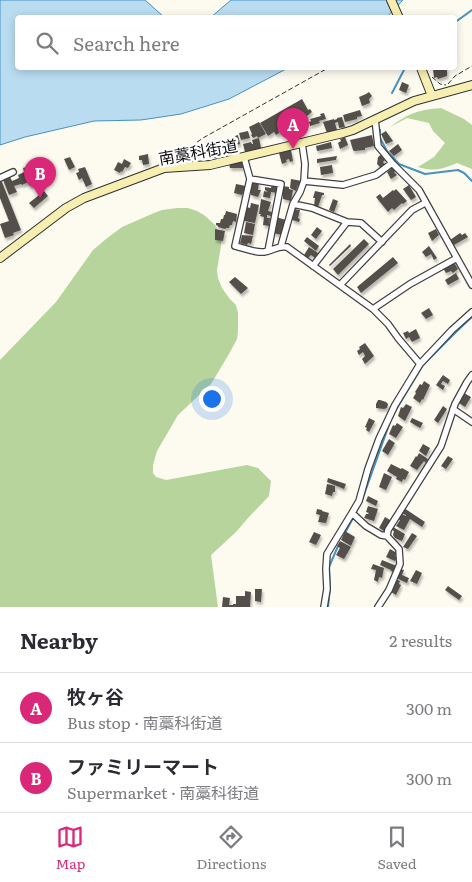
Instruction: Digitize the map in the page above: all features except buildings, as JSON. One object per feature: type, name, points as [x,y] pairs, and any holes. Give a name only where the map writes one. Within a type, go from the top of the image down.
[{"type":"main road","points":[[390,0],[398,15]]},
{"type":"main road","points":[[422,70],[432,96]]},
{"type":"main road","name":"南藁科街道","points":[[0,258],[66,208],[84,198],[164,168],[210,165],[353,130],[414,101],[472,84]]},
{"type":"street","points":[[375,119],[378,146],[419,190],[472,285]]},
{"type":"street","points":[[281,246],[294,204],[304,181],[305,164],[302,143]]},
{"type":"street","points":[[244,157],[250,179],[236,246],[261,252],[281,246],[288,247],[373,309],[388,324],[420,364]]},
{"type":"street","points":[[304,181],[343,185],[376,175],[392,163]]},
{"type":"street","points":[[0,178],[13,172]]},
{"type":"street","points":[[250,179],[280,184],[268,251]]},
{"type":"street","points":[[340,285],[412,210],[425,203]]},
{"type":"street","points":[[294,204],[312,208],[348,222],[361,223],[382,242]]},
{"type":"street","points":[[313,266],[348,222]]},
{"type":"street","points":[[373,309],[410,284],[457,258]]},
{"type":"street","points":[[324,607],[327,589],[327,554],[358,501],[368,468],[395,405],[420,364],[472,312]]},
{"type":"street","points":[[387,536],[388,530],[441,446],[453,410],[472,375]]},
{"type":"street","points":[[453,410],[472,422]]},
{"type":"street","points":[[352,513],[366,526],[381,535],[387,536],[399,549],[400,564],[389,590],[378,607]]},
{"type":"path","points":[[448,84],[455,76],[472,66]]},
{"type":"path","points":[[183,159],[190,147],[203,138],[324,70]]},
{"type":"path","points":[[430,74],[440,84],[452,84]]},
{"type":"green space","points":[[441,108],[472,125],[472,169],[457,163],[438,169],[418,167],[434,157],[445,143],[433,131],[429,123],[407,118],[390,127],[414,113]]},
{"type":"green space","points":[[188,208],[204,215],[215,225],[219,232],[222,240],[217,270],[218,278],[222,288],[236,305],[238,331],[237,339],[211,384],[178,415],[157,451],[153,473],[156,477],[166,480],[247,465],[258,468],[271,481],[269,496],[236,532],[211,555],[218,607],[0,607],[0,360],[56,302],[93,250],[122,227],[162,210]]},
{"type":"water","points":[[0,0],[145,0],[162,15],[15,15],[15,70],[284,70],[229,99],[181,114],[141,120],[94,121],[25,137],[0,145]]},
{"type":"water","points":[[231,0],[403,0],[389,15],[214,15]]},
{"type":"waterway","points":[[457,21],[472,10]]},
{"type":"waterway","points":[[392,93],[404,70]]},
{"type":"waterway","points":[[380,130],[380,138],[387,151],[399,164],[425,174],[458,170],[472,181]]},
{"type":"waterway","points":[[394,413],[423,365],[472,317]]},
{"type":"waterway","points":[[355,513],[361,503],[390,422]]},
{"type":"waterway","points":[[345,533],[353,518]]},
{"type":"waterway","points":[[328,607],[330,588],[329,567],[338,546]]},
{"type":"place","name":"牧ヶ谷","points":[[293,149]]},
{"type":"place","name":"ファミリーマート","points":[[40,198]]}]
